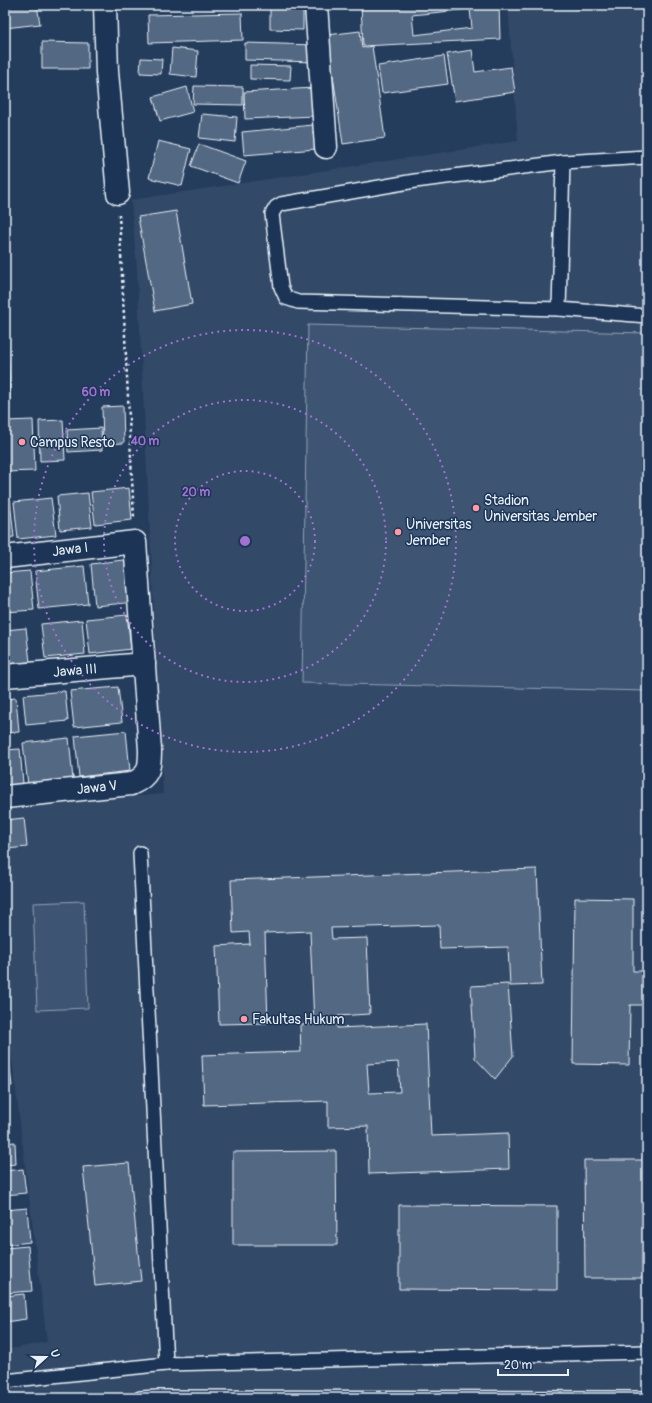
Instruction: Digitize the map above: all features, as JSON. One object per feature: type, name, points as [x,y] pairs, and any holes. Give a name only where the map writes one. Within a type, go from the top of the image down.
[{"type":"street","points":[[105,5],[107,72],[118,192]]},
{"type":"street","points":[[316,5],[326,147]]},
{"type":"street","points":[[135,542],[144,664]]},
{"type":"street","name":"Jawa I","points":[[5,557],[135,542]]},
{"type":"street","name":"Jawa III","points":[[5,676],[144,664]]},
{"type":"street","name":"Jawa V","points":[[5,797],[131,784],[140,780],[148,772],[150,760],[150,734],[144,664]]},
{"type":"lane","points":[[647,157],[563,162],[415,181],[281,204],[276,207],[272,214],[281,286],[286,298],[298,302],[559,309],[647,316]]},
{"type":"lane","points":[[559,309],[563,162]]},
{"type":"lane","points":[[140,853],[166,1364]]},
{"type":"lane","points":[[5,1381],[166,1364],[647,1352]]},
{"type":"lane","points":[[140,1398],[647,1398]]},
{"type":"path","points":[[118,192],[135,542]]},
{"type":"shaded area","name":"Universitas Jember","points":[[508,5],[647,5],[647,1398],[5,1398],[5,1350],[47,1342],[5,1001],[5,808],[163,794],[137,270],[131,200],[518,141]]},
{"type":"shaded area","name":"Stadion Universitas Jember","points":[[308,325],[647,333],[647,691],[302,683]]},
{"type":"shaded area","points":[[84,901],[88,1008],[37,1010],[33,903]]},
{"type":"building","points":[[5,5],[37,5],[40,24],[5,28]]},
{"type":"building","points":[[46,5],[71,5],[46,7]]},
{"type":"building","points":[[154,5],[205,5],[154,7]]},
{"type":"building","points":[[270,5],[303,5],[303,30],[270,29]]},
{"type":"building","points":[[361,5],[499,5],[500,39],[363,46]],"holes":[[[470,9],[472,28],[414,35],[412,15]]]},
{"type":"building","points":[[573,5],[636,5],[636,9],[573,8]]},
{"type":"building","points":[[242,13],[243,40],[149,43],[148,15]]},
{"type":"building","points":[[360,31],[362,48],[372,46],[385,138],[343,144],[327,35]]},
{"type":"building","points":[[42,42],[88,43],[88,69],[42,69]]},
{"type":"building","points":[[245,43],[315,45],[315,62],[245,60]]},
{"type":"building","points":[[172,48],[198,51],[196,77],[170,74]]},
{"type":"building","points":[[472,50],[475,72],[511,67],[515,92],[455,101],[447,54]]},
{"type":"building","points":[[444,56],[448,84],[382,93],[378,66]]},
{"type":"building","points":[[141,58],[162,59],[161,74],[140,73]]},
{"type":"building","points":[[250,65],[291,66],[290,80],[250,79]]},
{"type":"building","points":[[194,86],[243,87],[243,105],[193,104]]},
{"type":"building","points":[[187,87],[193,112],[160,121],[153,97]]},
{"type":"building","points":[[314,88],[316,116],[245,119],[244,92]]},
{"type":"building","points":[[202,114],[237,117],[235,142],[199,138]]},
{"type":"building","points":[[313,125],[316,149],[244,155],[242,132]]},
{"type":"building","points":[[158,141],[191,149],[182,186],[149,178]]},
{"type":"building","points":[[199,144],[246,161],[238,183],[191,166]]},
{"type":"building","points":[[176,211],[192,304],[155,311],[138,217]]},
{"type":"building","points":[[5,319],[7,319],[10,401],[5,401]]},
{"type":"building","points":[[123,406],[124,443],[103,444],[102,407]]},
{"type":"building","points":[[33,420],[35,471],[5,472],[5,421]]},
{"type":"building","points":[[63,420],[65,460],[40,461],[39,421]]},
{"type":"building","points":[[101,428],[102,450],[68,452],[67,430]]},
{"type":"building","points":[[129,488],[132,520],[95,524],[91,492]]},
{"type":"building","points":[[88,493],[92,527],[60,530],[57,496]]},
{"type":"building","points":[[51,498],[56,535],[18,539],[14,502]]},
{"type":"building","points":[[10,500],[14,537],[5,538],[5,501]]},
{"type":"building","points":[[131,559],[135,602],[95,606],[91,564]]},
{"type":"building","points":[[84,566],[88,604],[39,609],[35,571]]},
{"type":"building","points":[[30,571],[34,610],[5,612],[5,573]]},
{"type":"building","points":[[127,615],[131,649],[90,654],[86,619]]},
{"type":"building","points":[[82,620],[85,654],[45,658],[41,624]]},
{"type":"building","points":[[26,628],[30,662],[5,664],[5,630]]},
{"type":"building","points":[[118,687],[122,722],[74,727],[70,691]]},
{"type":"building","points":[[65,691],[68,721],[26,725],[23,695]]},
{"type":"building","points":[[16,698],[19,732],[5,733],[5,699]]},
{"type":"building","points":[[126,731],[130,771],[79,777],[75,736]]},
{"type":"building","points":[[69,738],[73,780],[28,785],[23,743]]},
{"type":"building","points":[[20,749],[23,784],[5,785],[5,750]]},
{"type":"building","points":[[24,818],[27,847],[6,849],[5,820]]},
{"type":"building","name":"Fakultas Hukum","points":[[537,869],[542,985],[510,986],[508,947],[440,949],[439,925],[331,928],[332,939],[367,938],[370,1014],[337,1016],[337,1028],[426,1024],[431,1136],[508,1133],[509,1169],[369,1174],[368,1126],[328,1127],[328,1101],[204,1105],[202,1055],[301,1052],[300,1025],[314,1024],[310,931],[265,933],[268,1023],[219,1024],[216,946],[250,944],[249,932],[233,933],[231,880]],"holes":[[[398,1062],[400,1092],[369,1093],[367,1064]]]},
{"type":"building","points":[[575,898],[633,899],[633,971],[647,971],[647,1005],[630,1005],[629,1065],[573,1064]]},
{"type":"building","points":[[508,984],[513,1056],[495,1079],[475,1058],[471,986]]},
{"type":"building","points":[[5,1061],[9,1061],[12,1086],[5,1086]]},
{"type":"building","points":[[15,1142],[16,1164],[5,1165],[5,1143]]},
{"type":"building","points":[[336,1151],[337,1245],[233,1245],[233,1152]]},
{"type":"building","points":[[584,1160],[647,1160],[647,1278],[585,1278]]},
{"type":"building","points":[[129,1163],[141,1281],[95,1286],[83,1167]]},
{"type":"building","points":[[23,1169],[26,1193],[5,1195],[5,1171]]},
{"type":"building","points":[[399,1205],[557,1206],[557,1290],[399,1289]]},
{"type":"building","points":[[27,1208],[30,1242],[5,1245],[5,1210]]},
{"type":"building","points":[[28,1246],[32,1291],[5,1293],[5,1248]]},
{"type":"building","points":[[24,1294],[26,1319],[5,1322],[5,1296]]},
{"type":"place","name":"Campus Resto","points":[[22,442]]},
{"type":"place","name":"Stadion Universitas Jember","points":[[476,508]]},
{"type":"place","name":"Universitas Jember","points":[[398,532]]},
{"type":"place","name":"Fakultas Hukum","points":[[244,1019]]}]
